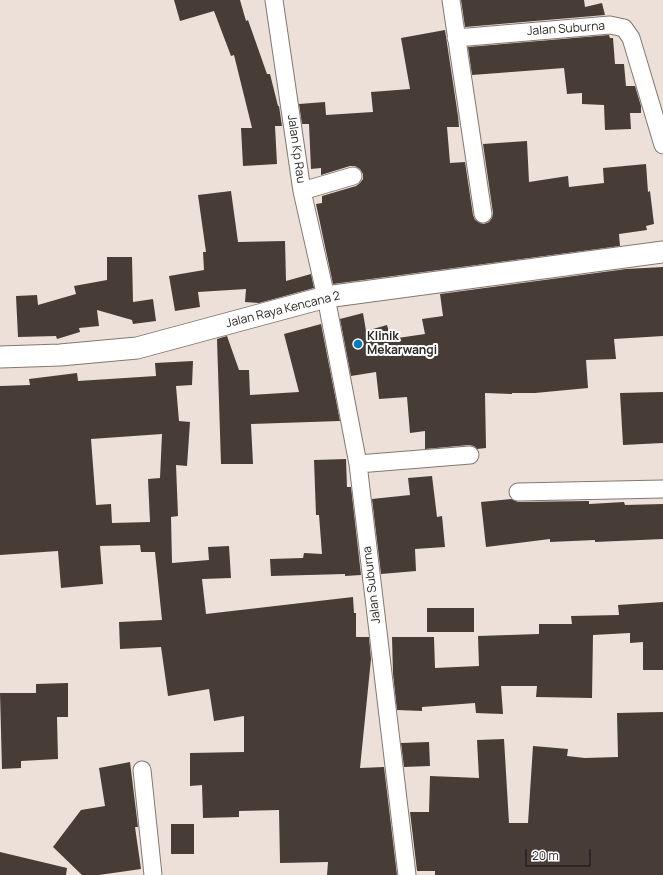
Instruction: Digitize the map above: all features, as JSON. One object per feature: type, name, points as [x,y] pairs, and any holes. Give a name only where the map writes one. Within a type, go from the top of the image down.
[{"type":"street","name":"Jalan Kp Rau","points":[[274,0],[302,191],[326,297]]},
{"type":"street","points":[[451,0],[483,214]]},
{"type":"street","name":"Jalan Suburna","points":[[456,38],[610,25],[624,28],[631,38],[663,145]]},
{"type":"street","points":[[302,191],[353,176]]},
{"type":"street","name":"Jalan Raya Kencana 2","points":[[0,357],[60,355],[137,348],[326,297],[663,252]]},
{"type":"street","name":"Jalan Suburna","points":[[326,297],[358,464],[407,875]]},
{"type":"street","points":[[358,464],[470,455]]},
{"type":"street","points":[[518,492],[663,489]]},
{"type":"street","points":[[142,770],[153,875]]},
{"type":"building","points":[[174,0],[240,0],[246,21],[248,20],[267,74],[270,74],[279,106],[282,126],[275,126],[277,164],[243,166],[241,128],[252,128],[234,55],[231,56],[214,11],[180,21]]},
{"type":"building","points":[[461,0],[584,0],[585,7],[602,3],[605,15],[465,27]]},
{"type":"building","points":[[445,30],[459,127],[447,127],[450,163],[465,162],[475,220],[484,224],[489,222],[493,213],[483,144],[527,141],[529,182],[568,176],[569,187],[604,183],[603,168],[646,164],[648,192],[650,191],[654,224],[646,226],[647,230],[619,234],[620,246],[333,284],[316,204],[322,203],[322,196],[356,186],[363,179],[363,174],[360,169],[355,166],[350,166],[321,175],[321,168],[311,169],[309,124],[302,124],[299,104],[325,102],[326,115],[373,112],[371,92],[410,89],[401,38]]},
{"type":"building","points":[[609,35],[610,38],[613,38],[615,64],[624,64],[626,86],[635,86],[641,106],[641,113],[630,113],[631,129],[605,130],[604,105],[582,104],[582,93],[567,94],[564,68],[472,75],[468,47]]},
{"type":"building","points":[[231,191],[238,242],[285,241],[286,281],[311,274],[314,288],[259,303],[245,302],[246,289],[198,292],[200,307],[175,311],[169,276],[204,270],[203,252],[206,252],[198,195]]},
{"type":"building","points":[[107,257],[132,257],[133,302],[153,299],[156,321],[133,324],[132,320],[97,310],[99,326],[79,328],[80,332],[57,339],[56,336],[18,337],[16,296],[37,295],[38,305],[76,294],[74,286],[107,280]]},
{"type":"building","points":[[663,267],[663,336],[614,339],[616,359],[586,360],[588,388],[535,393],[485,393],[486,448],[477,449],[474,446],[469,445],[425,449],[425,431],[410,433],[407,397],[379,399],[376,372],[351,376],[340,319],[363,313],[366,331],[387,325],[391,339],[425,334],[422,319],[443,316],[440,294],[626,269]]},
{"type":"building","points":[[321,324],[340,421],[251,424],[253,464],[221,464],[217,339],[227,336],[239,370],[249,370],[250,395],[299,392],[284,334]]},
{"type":"building","points":[[193,361],[192,385],[176,386],[179,421],[190,422],[187,466],[176,465],[178,516],[171,517],[172,563],[209,560],[208,547],[229,546],[231,578],[202,579],[206,614],[353,597],[354,613],[356,613],[356,637],[369,637],[371,659],[360,768],[384,767],[397,875],[327,875],[328,862],[280,863],[279,810],[239,811],[239,817],[203,818],[202,785],[190,786],[190,753],[244,752],[244,716],[214,721],[209,689],[168,696],[161,647],[120,649],[119,622],[162,620],[155,552],[141,552],[140,545],[100,546],[103,584],[61,588],[58,551],[0,555],[0,386],[30,385],[29,379],[77,373],[78,381],[156,376],[155,363]],"holes":[[[162,434],[160,478],[148,479],[150,522],[112,523],[111,504],[96,505],[91,439]]]},
{"type":"building","points":[[663,392],[663,443],[623,445],[620,393]]},
{"type":"building","points":[[346,459],[347,487],[351,487],[361,575],[271,576],[270,559],[303,558],[304,553],[322,554],[319,515],[316,515],[314,460]]},
{"type":"building","points":[[432,476],[437,517],[442,516],[445,547],[415,549],[416,571],[381,574],[372,499],[410,495],[408,478]]},
{"type":"building","points":[[511,499],[518,502],[589,501],[589,504],[624,502],[625,505],[663,504],[663,539],[550,542],[550,539],[486,547],[481,502]]},
{"type":"building","points":[[663,602],[663,670],[643,670],[643,642],[630,643],[630,633],[593,635],[592,698],[536,697],[537,686],[501,686],[503,714],[476,713],[475,703],[422,707],[422,711],[397,710],[393,674],[392,637],[434,637],[435,668],[479,666],[478,636],[539,634],[539,624],[572,624],[571,616],[619,615],[618,605]]},
{"type":"building","points":[[427,608],[474,608],[474,632],[427,632]]},
{"type":"building","points":[[68,683],[68,717],[57,717],[58,759],[21,761],[21,768],[2,769],[0,693],[36,693],[36,684]]},
{"type":"building","points":[[663,712],[663,875],[435,875],[435,871],[417,871],[410,812],[429,812],[430,776],[479,778],[477,740],[504,739],[509,823],[528,823],[533,746],[568,749],[567,756],[585,758],[618,757],[617,713]]},
{"type":"building","points":[[429,742],[430,766],[404,767],[401,743]]},
{"type":"building","points":[[130,762],[138,827],[135,827],[141,869],[99,875],[82,875],[53,847],[81,810],[105,806],[99,768]]},
{"type":"building","points":[[171,824],[194,824],[194,854],[171,854]]},
{"type":"building","points":[[0,852],[67,868],[66,875],[0,875]]},
{"type":"place","name":"Klinik Mekarwangi","points":[[358,344]]}]
